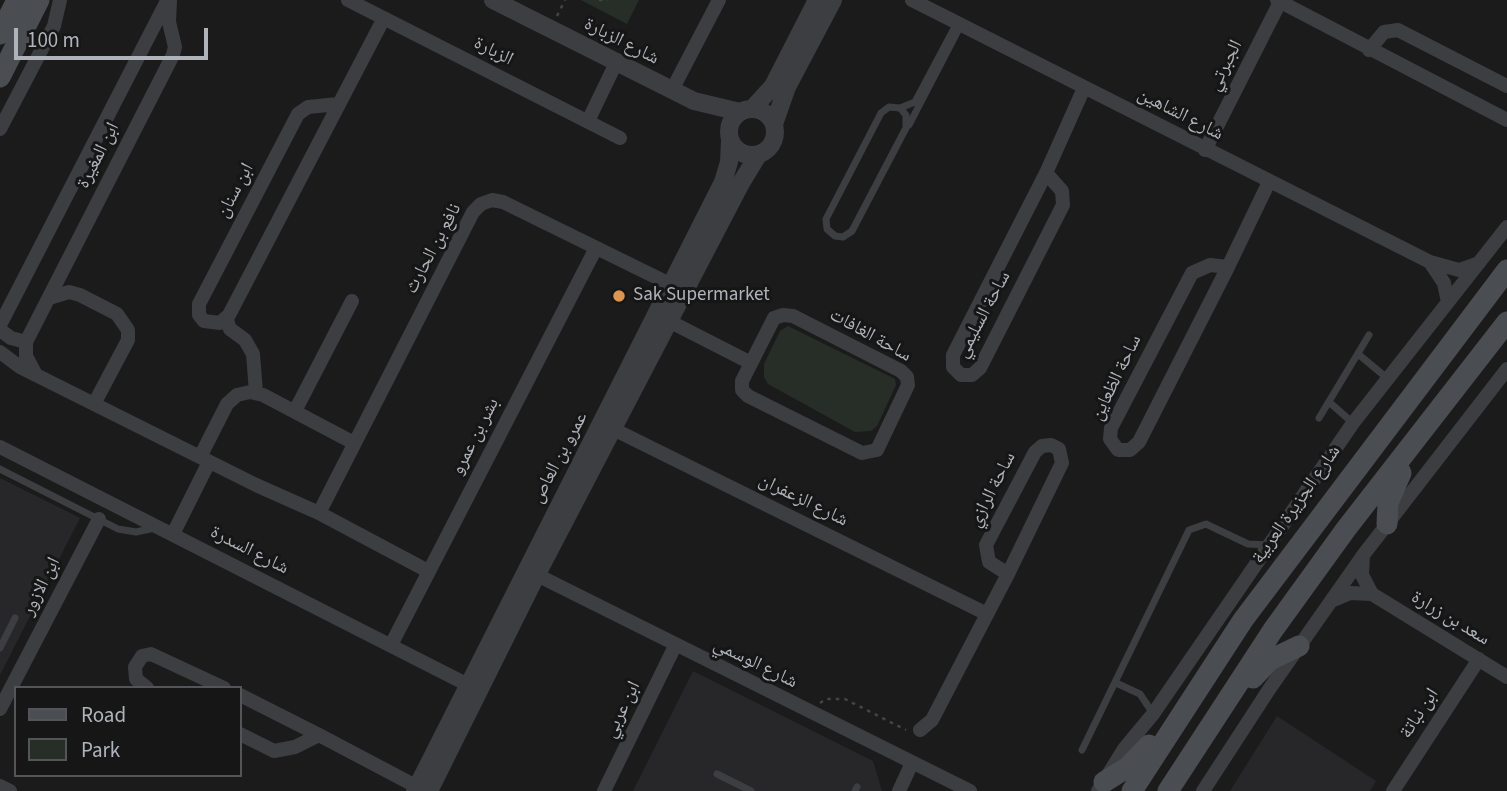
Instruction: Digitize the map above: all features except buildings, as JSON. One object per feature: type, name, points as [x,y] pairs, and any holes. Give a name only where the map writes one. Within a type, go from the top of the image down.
[{"type":"main road","points":[[0,34],[18,0]]},
{"type":"main road","points":[[0,77],[39,0]]},
{"type":"main road","name":"شارع الجزيرة العربية","points":[[1132,791],[1191,696],[1337,493],[1507,270]]},
{"type":"main road","points":[[1168,791],[1223,705],[1330,552],[1507,322]]},
{"type":"main road","points":[[1387,524],[1388,503],[1410,446]]},
{"type":"main road","points":[[1223,705],[1270,660],[1299,646]]},
{"type":"main road","points":[[1101,787],[1137,759],[1171,715],[1191,696]]},
{"type":"street","points":[[0,130],[54,26],[60,0]]},
{"type":"street","name":"ابن المغيرة","points":[[169,0],[175,47],[173,55],[26,342],[11,338],[0,327],[169,0]]},
{"type":"street","name":"الزبارة","points":[[348,0],[620,138]]},
{"type":"street","name":"شارع الزبارة","points":[[493,0],[694,101],[746,110]]},
{"type":"street","points":[[672,90],[719,0]]},
{"type":"street","points":[[817,0],[773,86],[731,122],[729,138],[738,152],[758,155],[773,143],[774,124],[786,87],[833,0]]},
{"type":"street","name":"شارع الشاهين","points":[[912,0],[1430,262],[1459,270],[1479,263]]},
{"type":"street","points":[[1279,0],[1369,50],[1507,120]]},
{"type":"street","name":"الجبرتي","points":[[1205,150],[1279,0]]},
{"type":"street","points":[[208,323],[216,324],[226,318],[384,18]]},
{"type":"street","points":[[153,28],[172,31]]},
{"type":"street","points":[[1369,50],[1384,32],[1398,30],[1507,86]]},
{"type":"street","points":[[587,121],[616,63]]},
{"type":"street","name":"ساحة السليمي","points":[[1046,173],[1062,191],[1063,205],[980,368],[972,375],[961,375],[953,367],[953,355],[1046,173],[1084,88]]},
{"type":"street","name":"شارع الزبارة","points":[[694,101],[729,138]]},
{"type":"street","name":"ابن سنان","points":[[208,323],[200,315],[199,304],[298,114],[307,107],[338,104]]},
{"type":"street","points":[[746,110],[766,113],[774,124]]},
{"type":"street","name":"عمرو بن العاص","points":[[422,790],[678,288],[727,172],[729,138]]},
{"type":"street","name":"عمرو بن العاص","points":[[678,288],[758,155]]},
{"type":"street","name":"ساحة الظعاين","points":[[1228,267],[1203,266],[1192,273],[1111,428],[1110,439],[1118,450],[1130,450],[1136,445],[1228,267],[1269,182]]},
{"type":"street","name":"نافع بن الحارث","points":[[319,513],[473,212],[481,204],[492,200],[503,202],[678,288]]},
{"type":"street","name":"شارع الجزيرة العربية","points":[[1101,787],[1124,749],[1153,714],[1353,423],[1507,227]]},
{"type":"street","name":"بشر بن عمرو","points":[[391,645],[596,248]]},
{"type":"street","points":[[1430,262],[1444,283],[1448,302]]},
{"type":"street","points":[[9,308],[0,294],[17,292]]},
{"type":"street","points":[[49,298],[69,292],[80,295],[117,314],[128,330],[128,340],[94,404]]},
{"type":"street","points":[[295,411],[352,301]]},
{"type":"street","name":"ساحة الغافات","points":[[788,315],[901,371],[908,385],[880,446],[873,453],[862,453],[745,394],[742,381],[751,363],[774,318],[788,315]]},
{"type":"street","points":[[226,318],[230,329],[248,346],[256,364],[256,392]]},
{"type":"street","points":[[663,318],[751,363]]},
{"type":"street","points":[[208,323],[222,335],[248,346]]},
{"type":"street","points":[[26,342],[26,356],[36,375]]},
{"type":"street","points":[[0,352],[36,375],[319,513],[428,571]]},
{"type":"street","points":[[1203,791],[1329,602],[1507,369]]},
{"type":"street","points":[[173,534],[227,404],[237,396],[256,392],[355,443]]},
{"type":"street","name":"شارع الزعفران","points":[[609,426],[987,614]]},
{"type":"street","name":"ساحة الرازي","points":[[920,730],[932,720],[1008,574],[1062,463],[1059,449],[1051,444],[1042,446],[1035,452],[986,545],[989,562],[1008,574]]},
{"type":"street","name":"شارع السدرة","points":[[0,447],[475,688]]},
{"type":"street","name":"ابن الازور","points":[[0,709],[99,519]]},
{"type":"street","points":[[1364,554],[1362,575],[1372,594]]},
{"type":"street","name":"شارع الوسمي","points":[[531,572],[970,791]]},
{"type":"street","points":[[1329,602],[1350,593],[1372,594]]},
{"type":"street","name":"سعد بن زرارة","points":[[1372,594],[1507,677]]},
{"type":"street","name":"ابن عربي","points":[[604,791],[676,646]]},
{"type":"street","points":[[144,686],[136,680],[135,667],[142,656],[151,654],[220,686]]},
{"type":"street","name":"ابن نباتة","points":[[1393,791],[1479,659]]},
{"type":"street","points":[[242,696],[422,790]]},
{"type":"street","points":[[242,735],[274,751],[287,750],[319,735]]},
{"type":"street","points":[[899,791],[912,763]]},
{"type":"street","points":[[0,786],[10,791]]},
{"type":"lane","points":[[959,24],[852,231],[843,237],[832,234],[826,226],[828,216],[881,113],[889,107],[900,108],[915,102],[959,24]]},
{"type":"lane","points":[[900,108],[906,115],[906,128]]},
{"type":"lane","points":[[1320,418],[1369,335]]},
{"type":"lane","points":[[1358,354],[1387,378]]},
{"type":"lane","points":[[1329,402],[1353,423]]},
{"type":"lane","points":[[0,469],[124,531],[156,527]]},
{"type":"lane","points":[[1082,750],[1189,530],[1206,524],[1248,544],[1268,545]]},
{"type":"lane","points":[[0,648],[15,618]]},
{"type":"lane","points":[[1116,683],[1140,694],[1153,714]]},
{"type":"lane","points":[[717,774],[751,791]]},
{"type":"path","points":[[598,0],[608,0]]},
{"type":"path","points":[[807,711],[826,699],[845,699],[904,729],[920,730]]},
{"type":"shaded area","points":[[0,478],[80,518],[0,675]]},
{"type":"shaded area","points":[[693,671],[873,761],[882,791],[633,791]]},
{"type":"shaded area","points":[[1277,716],[1376,781],[1370,791],[1230,791]]},
{"type":"green space","points":[[581,0],[639,0],[627,24]]},
{"type":"green space","points":[[788,326],[895,379],[896,385],[877,426],[871,431],[855,432],[768,384],[764,377],[764,364],[780,331]]},
{"type":"place","name":"Sak Supermarket","points":[[619,296]]}]
